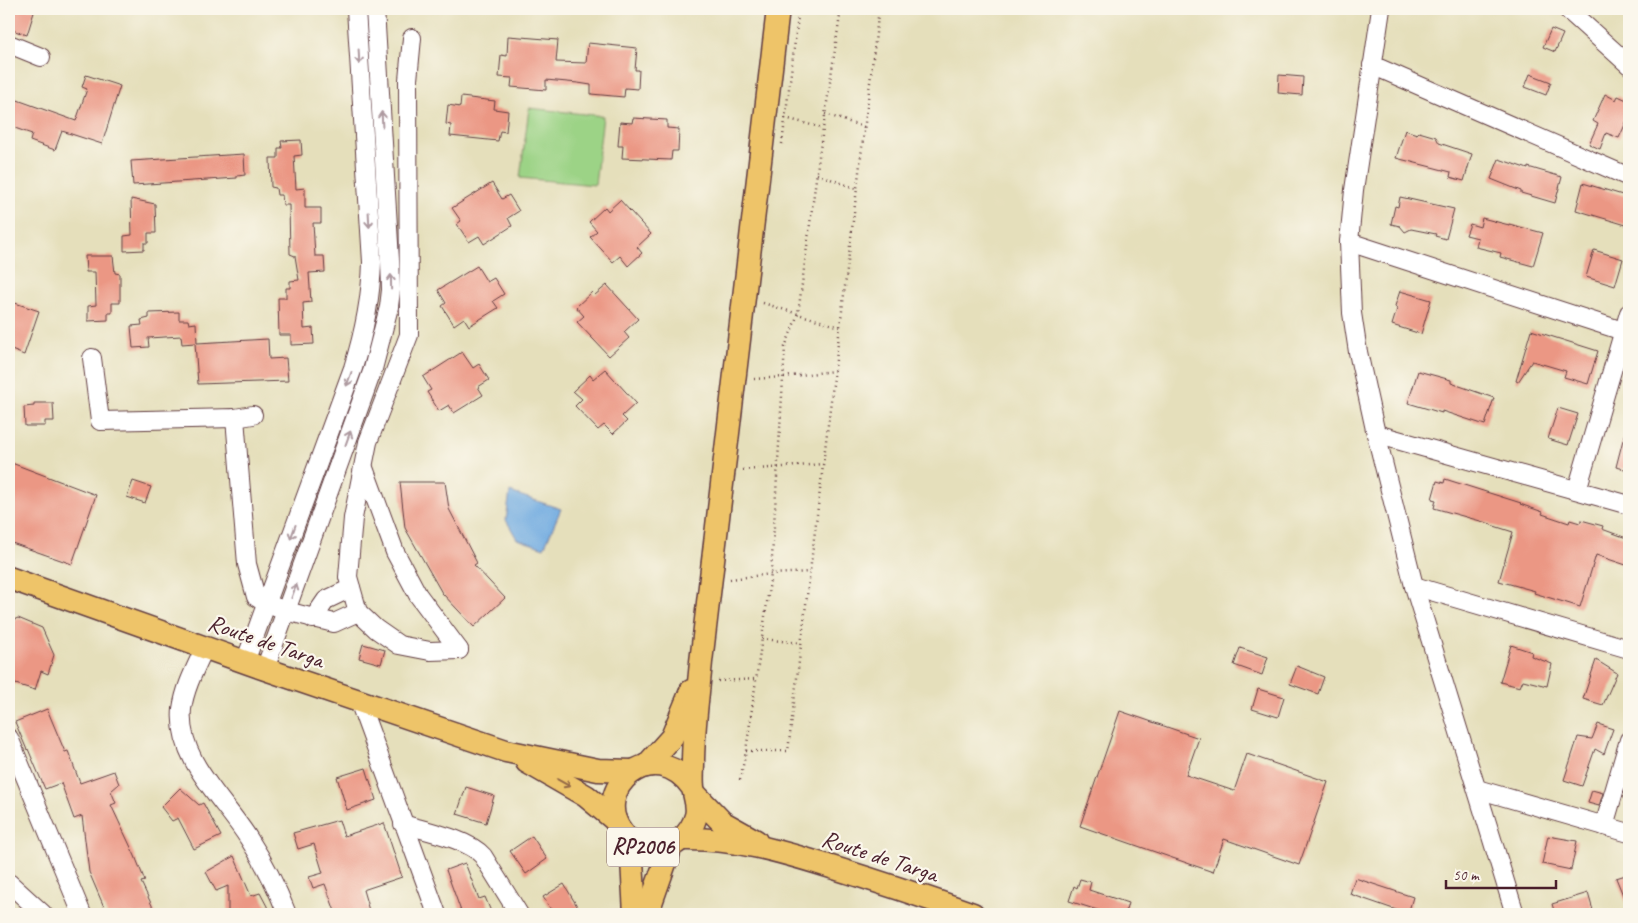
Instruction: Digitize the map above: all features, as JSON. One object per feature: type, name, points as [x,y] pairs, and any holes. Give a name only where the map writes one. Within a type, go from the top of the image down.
[{"type":"main road","points":[[694,791],[693,745],[701,662],[778,9]]},
{"type":"main road","name":"Route de Targa","points":[[9,578],[255,666],[506,751],[598,770],[639,768]]},
{"type":"main road","points":[[639,768],[672,737],[687,703],[701,662]]},
{"type":"main road","name":"Route de Targa","points":[[506,751],[586,796],[615,820]]},
{"type":"main road","name":"RP2006","points":[[660,765],[674,769],[685,777],[694,791],[697,802],[696,816],[692,828],[677,842],[657,849],[644,848],[631,842],[621,832],[615,820],[613,806],[615,792],[622,780],[639,768],[660,765]]},
{"type":"main road","name":"Route de Targa","points":[[694,791],[722,822],[770,848]]},
{"type":"main road","name":"Route de Targa","points":[[677,842],[707,838],[770,848],[884,883],[973,914]]},
{"type":"main road","points":[[631,842],[635,914]]},
{"type":"main road","points":[[647,914],[677,842]]},
{"type":"street","points":[[255,666],[267,604],[353,368],[362,339],[370,300],[372,262],[356,9]]},
{"type":"street","points":[[255,666],[286,611],[373,369],[389,307],[391,290],[390,260],[375,9]]},
{"type":"street","points":[[1381,9],[1354,190],[1349,242],[1352,313],[1358,352],[1376,434],[1414,586],[1515,914]]},
{"type":"street","points":[[1567,9],[1629,65]]},
{"type":"street","points":[[364,466],[395,552],[418,595],[459,650],[430,651],[399,645],[376,629],[358,612],[348,577],[353,518],[368,442],[409,335],[408,80],[412,38]]},
{"type":"street","points":[[9,44],[41,57]]},
{"type":"street","points":[[1372,65],[1629,177]]},
{"type":"street","points":[[1349,242],[1627,333]]},
{"type":"street","points":[[1577,490],[1627,333],[1629,313]]},
{"type":"street","points":[[92,358],[100,421],[235,418],[253,415]]},
{"type":"street","points":[[235,418],[247,564],[256,597],[267,604],[286,611],[334,623],[358,612]]},
{"type":"street","points":[[1376,434],[1629,505]]},
{"type":"street","points":[[1414,586],[1629,649]]},
{"type":"street","points":[[314,619],[326,600],[351,588]]},
{"type":"street","points":[[204,648],[185,694],[182,710],[184,730],[192,758],[249,838],[287,914]]},
{"type":"street","points":[[359,701],[437,914]]},
{"type":"street","points":[[9,738],[82,914]]},
{"type":"street","points":[[1604,826],[1629,740]]},
{"type":"street","points":[[1477,789],[1629,833]]},
{"type":"street","points":[[403,824],[467,844],[477,849],[484,856],[519,914]]},
{"type":"street","points":[[9,883],[43,914]]},
{"type":"path","points":[[740,780],[746,751],[771,574],[785,347],[798,314],[841,9]]},
{"type":"path","points":[[746,751],[788,751],[879,9]]},
{"type":"path","points":[[825,114],[864,127]]},
{"type":"path","points":[[786,118],[823,128]]},
{"type":"path","points":[[817,174],[857,189]]},
{"type":"path","points":[[763,303],[840,328]]},
{"type":"path","points":[[754,379],[834,371]]},
{"type":"path","points":[[743,470],[823,464]]},
{"type":"path","points":[[730,579],[810,572]]},
{"type":"path","points":[[762,638],[801,643]]},
{"type":"path","points":[[717,681],[756,680]]},
{"type":"green space","points":[[529,108],[603,116],[595,185],[520,178]]},
{"type":"water","points":[[510,492],[561,509],[544,548],[517,539],[506,520]]},
{"type":"building","points":[[9,9],[35,9],[27,35],[9,29]]},
{"type":"building","points":[[1551,29],[1563,34],[1555,52],[1543,47]]},
{"type":"building","points":[[508,36],[558,40],[556,62],[586,63],[588,43],[637,48],[635,70],[639,70],[638,89],[625,88],[624,97],[591,94],[591,85],[546,80],[546,90],[511,87],[512,78],[499,77],[501,55],[507,56]]},
{"type":"building","points":[[1530,74],[1551,82],[1546,95],[1525,87]]},
{"type":"building","points":[[86,75],[120,86],[102,144],[62,131],[55,150],[30,141],[32,134],[9,126],[9,97],[76,121],[87,89],[82,87]]},
{"type":"building","points":[[1279,75],[1303,77],[1302,95],[1278,93]]},
{"type":"building","points":[[1605,94],[1616,100],[1618,96],[1629,101],[1629,116],[1619,138],[1606,133],[1600,149],[1589,144],[1598,124],[1593,121]]},
{"type":"building","points":[[461,97],[495,101],[494,109],[508,111],[506,132],[500,131],[498,141],[450,136],[451,125],[446,124],[448,105],[460,107]]},
{"type":"building","points":[[633,118],[667,120],[667,128],[679,129],[678,151],[672,151],[671,160],[622,158],[623,146],[618,146],[620,122],[632,123]]},
{"type":"building","points":[[1405,130],[1436,137],[1439,143],[1472,154],[1464,181],[1450,177],[1451,172],[1396,158]]},
{"type":"building","points":[[301,140],[302,155],[294,156],[296,189],[305,188],[305,208],[321,208],[321,223],[313,223],[315,256],[324,256],[325,272],[309,273],[311,302],[303,303],[304,329],[313,328],[314,344],[291,345],[291,335],[279,335],[278,298],[286,298],[286,288],[290,288],[290,281],[299,280],[295,256],[290,254],[289,205],[283,205],[282,195],[277,195],[276,188],[271,187],[270,158],[278,158],[278,148],[282,148],[281,141]]},
{"type":"building","points":[[244,154],[245,175],[237,176],[237,178],[133,185],[131,161]]},
{"type":"building","points":[[1499,159],[1528,169],[1528,167],[1562,177],[1555,203],[1521,193],[1521,191],[1491,179]]},
{"type":"building","points":[[492,183],[502,199],[509,195],[519,211],[508,218],[512,226],[484,244],[479,236],[469,242],[457,224],[461,221],[452,208]]},
{"type":"building","points":[[1583,183],[1629,197],[1629,215],[1626,225],[1576,210]]},
{"type":"building","points":[[1400,197],[1454,209],[1446,239],[1435,236],[1436,234],[1411,229],[1405,232],[1400,226],[1391,224],[1395,206],[1398,207]]},
{"type":"building","points":[[131,199],[155,204],[156,233],[148,233],[148,243],[144,243],[144,250],[124,251],[124,236],[132,235]]},
{"type":"building","points":[[620,200],[651,234],[637,247],[642,253],[628,266],[620,256],[613,262],[590,237],[597,231],[589,222],[605,207],[608,211]]},
{"type":"building","points":[[1482,218],[1543,233],[1533,266],[1500,257],[1501,253],[1476,247],[1478,238],[1466,235],[1470,224],[1480,227]]},
{"type":"building","points":[[1594,250],[1623,259],[1615,286],[1586,277]]},
{"type":"building","points":[[85,256],[113,256],[115,273],[120,274],[120,303],[112,303],[112,313],[108,313],[108,320],[88,321],[88,306],[96,305],[95,272],[86,272]]},
{"type":"building","points":[[477,266],[487,282],[494,278],[504,294],[493,301],[498,308],[469,326],[464,318],[454,325],[442,306],[446,303],[438,290]]},
{"type":"building","points":[[607,285],[638,319],[624,332],[629,338],[609,356],[577,322],[584,316],[576,307],[592,292],[595,295]]},
{"type":"building","points":[[1400,291],[1431,300],[1421,334],[1392,325]]},
{"type":"building","points":[[9,301],[39,311],[24,355],[9,349]]},
{"type":"building","points":[[179,312],[179,320],[188,320],[189,324],[196,323],[197,343],[268,339],[269,359],[286,358],[288,381],[198,384],[195,343],[182,344],[181,336],[148,338],[149,347],[133,348],[131,326],[142,325],[141,320],[149,318],[149,313]]},
{"type":"building","points":[[1531,330],[1598,351],[1588,384],[1564,377],[1566,371],[1532,361],[1518,382],[1516,381]]},
{"type":"building","points":[[462,352],[473,368],[479,364],[489,380],[478,387],[483,395],[454,413],[449,405],[439,411],[427,392],[431,390],[423,377]]},
{"type":"building","points":[[605,369],[636,403],[622,416],[627,421],[613,434],[604,425],[598,430],[575,406],[582,399],[573,391],[590,375],[593,379]]},
{"type":"building","points":[[1418,371],[1451,380],[1451,383],[1494,398],[1485,425],[1442,411],[1442,413],[1408,403]]},
{"type":"building","points":[[34,403],[53,403],[54,421],[45,421],[45,426],[25,426],[24,407],[34,406]]},
{"type":"building","points":[[1558,408],[1578,414],[1568,445],[1548,439]]},
{"type":"building","points":[[1625,432],[1629,432],[1629,470],[1616,467]]},
{"type":"building","points":[[9,462],[96,495],[72,564],[9,542]]},
{"type":"building","points":[[1445,479],[1521,503],[1543,512],[1542,514],[1569,523],[1570,520],[1580,523],[1581,520],[1603,526],[1602,529],[1629,539],[1629,566],[1596,555],[1580,607],[1499,581],[1513,532],[1434,508],[1436,500],[1432,499],[1437,481],[1444,483]]},
{"type":"building","points":[[133,481],[151,487],[145,503],[127,497]]},
{"type":"building","points":[[400,482],[445,482],[449,509],[477,563],[474,565],[505,598],[474,627],[442,593],[405,528]]},
{"type":"building","points":[[18,618],[42,628],[54,655],[48,674],[41,671],[35,690],[9,682],[9,622]]},
{"type":"building","points":[[363,644],[385,650],[381,664],[359,658]]},
{"type":"building","points":[[1511,645],[1532,652],[1531,656],[1552,664],[1547,686],[1523,680],[1520,687],[1500,682]]},
{"type":"building","points":[[1240,648],[1268,657],[1262,675],[1234,665]]},
{"type":"building","points":[[1596,660],[1617,673],[1603,705],[1583,699]]},
{"type":"building","points":[[1297,666],[1324,677],[1318,694],[1290,684]]},
{"type":"building","points":[[1258,689],[1284,697],[1278,717],[1252,709]]},
{"type":"building","points":[[47,709],[65,752],[68,751],[80,783],[114,771],[119,784],[111,791],[116,803],[111,805],[135,856],[145,881],[141,882],[156,914],[107,914],[89,872],[82,816],[74,819],[61,783],[45,789],[15,722]]},
{"type":"building","points":[[1120,711],[1199,738],[1186,775],[1234,791],[1247,754],[1328,782],[1299,865],[1224,839],[1213,872],[1080,826]]},
{"type":"building","points":[[1598,724],[1613,729],[1604,754],[1595,749],[1582,786],[1564,780],[1578,737],[1592,739]]},
{"type":"building","points":[[366,768],[376,800],[347,810],[337,777]]},
{"type":"building","points":[[466,787],[494,796],[486,823],[457,814]]},
{"type":"building","points":[[180,788],[199,805],[203,803],[221,836],[194,849],[178,818],[172,821],[161,807]]},
{"type":"building","points":[[1592,790],[1603,793],[1599,806],[1588,803]]},
{"type":"building","points":[[339,820],[344,836],[384,823],[402,877],[363,890],[370,914],[336,914],[325,884],[313,888],[309,877],[323,873],[314,844],[298,849],[293,833]]},
{"type":"building","points":[[532,836],[547,859],[526,874],[510,851]]},
{"type":"building","points":[[1548,836],[1577,841],[1571,870],[1542,864]]},
{"type":"building","points":[[234,856],[251,896],[260,893],[269,910],[259,914],[228,914],[228,886],[216,891],[206,872]]},
{"type":"building","points":[[465,863],[479,899],[485,897],[492,914],[462,914],[446,870]]},
{"type":"building","points":[[1629,874],[1629,910],[1616,878]]},
{"type":"building","points":[[1355,878],[1413,897],[1408,914],[1350,894]]},
{"type":"building","points":[[1080,879],[1091,882],[1089,890],[1128,903],[1125,914],[1110,914],[1069,901],[1074,886],[1077,888]]},
{"type":"building","points":[[564,884],[580,911],[573,914],[554,914],[543,897]]},
{"type":"building","points":[[1588,893],[1594,914],[1555,914],[1552,904]]}]
